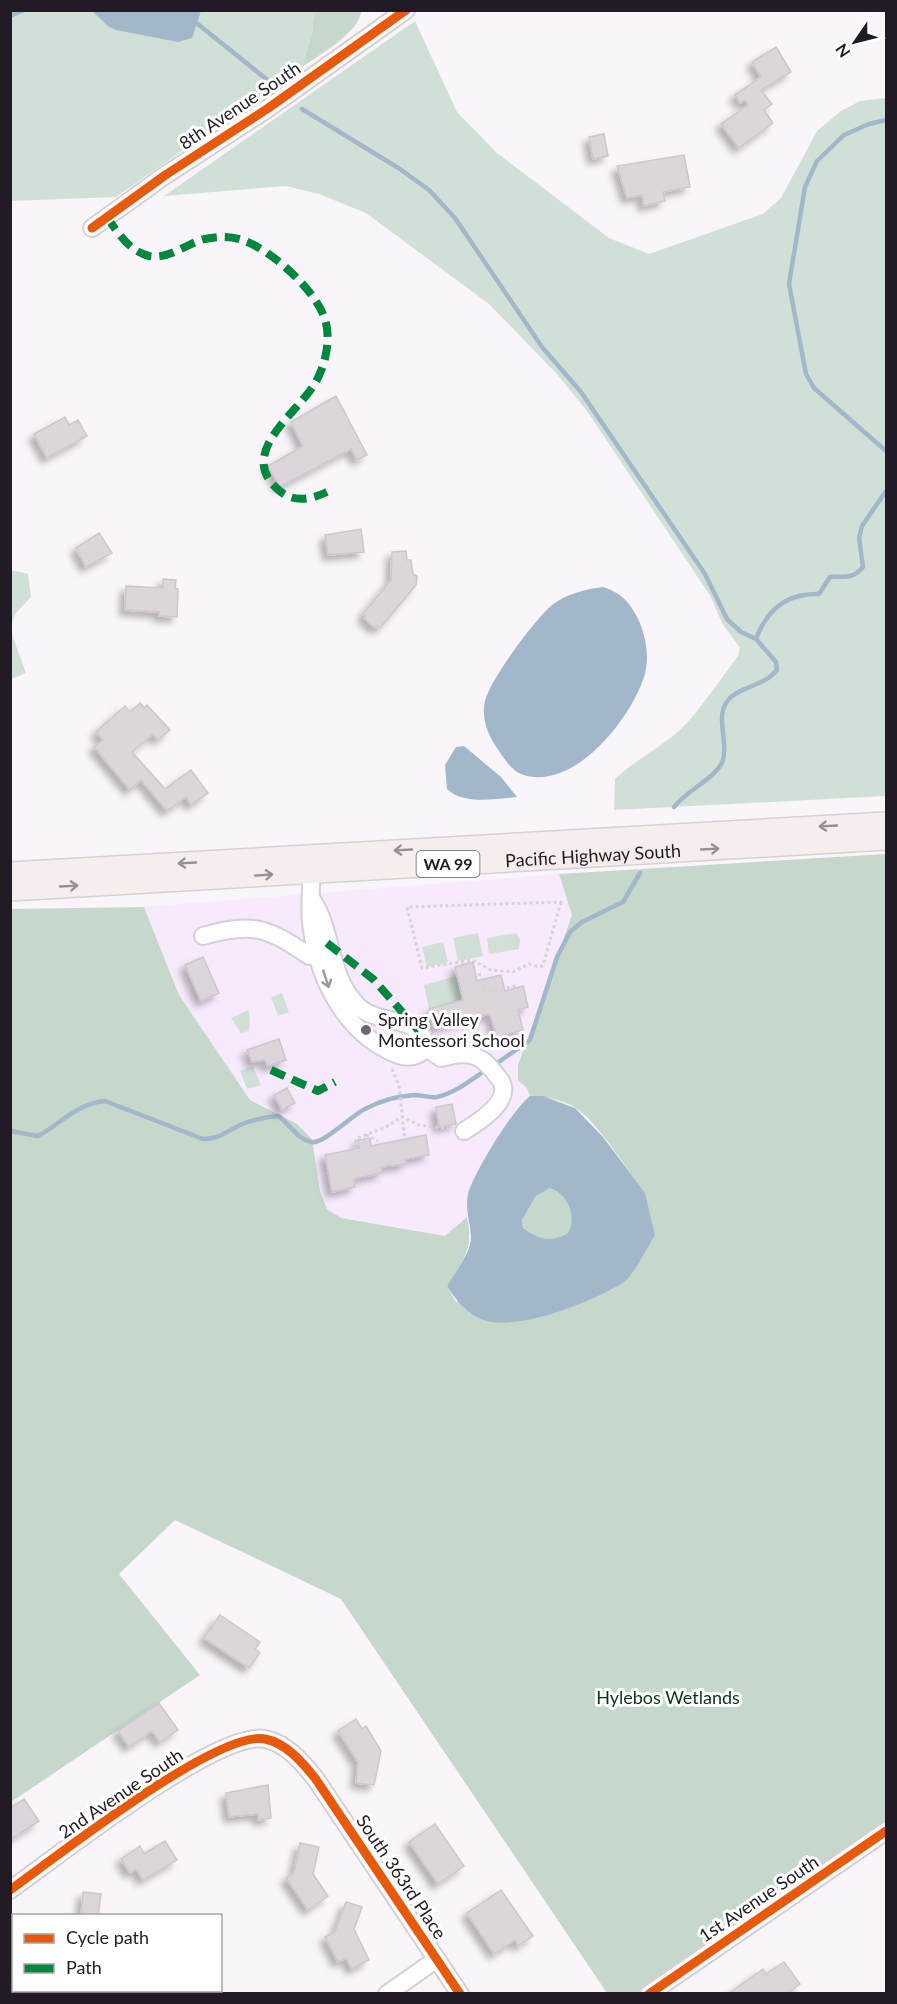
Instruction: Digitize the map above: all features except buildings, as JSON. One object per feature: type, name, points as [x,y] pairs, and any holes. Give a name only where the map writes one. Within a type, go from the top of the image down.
[{"type":"main road","name":"Pacific Highway South","points":[[10,873],[346,847],[886,823]]},
{"type":"main road","name":"Pacific Highway South","points":[[10,890],[886,839]]},
{"type":"street","name":"8th Avenue South","points":[[92,228],[164,176],[267,109],[406,10]]},
{"type":"street","points":[[311,872],[313,902],[311,919],[316,949],[328,988],[360,1032],[373,1043],[394,1054],[412,1057],[421,1054],[426,1048],[425,1039],[418,1030],[410,1025],[363,1011],[349,997],[338,979],[327,943],[323,918],[313,902]]},
{"type":"street","points":[[202,936],[225,930],[248,928],[273,932],[309,956],[316,949]]},
{"type":"street","points":[[426,1048],[441,1058],[461,1053],[474,1054],[486,1061],[502,1084],[503,1095],[486,1119],[464,1131]]},
{"type":"street","name":"2nd Avenue South","points":[[10,1890],[139,1799],[230,1744],[249,1739],[265,1739],[296,1757],[315,1778]]},
{"type":"street","name":"South 363rd Place","points":[[315,1778],[460,1994]]},
{"type":"street","name":"1st Avenue South","points":[[650,1994],[886,1831]]},
{"type":"street","points":[[387,1994],[437,1959]]},
{"type":"path","points":[[561,902],[543,965],[540,967],[529,963],[513,972],[491,970],[472,960],[422,968],[407,907],[561,902]]},
{"type":"path","points":[[479,974],[484,992],[516,986]]},
{"type":"path","points":[[399,1086],[405,1142]]},
{"type":"path","points":[[402,1117],[419,1125],[464,1131]]},
{"type":"path","points":[[351,1154],[357,1138],[402,1117]]},
{"type":"path","points":[[365,1135],[378,1141]]},
{"type":"shaded area","points":[[10,11],[314,11],[312,33],[302,67],[116,197],[11,201]]},
{"type":"shaded area","points":[[415,21],[457,112],[497,153],[609,238],[649,254],[763,214],[781,198],[817,131],[841,111],[860,101],[886,98],[886,796],[614,810],[615,779],[686,724],[738,656],[740,648],[722,623],[711,597],[587,411],[556,373],[489,304],[366,213],[319,194],[286,186],[164,196]]},
{"type":"shaded area","points":[[11,570],[28,574],[31,597],[16,613],[11,624]]},
{"type":"shaded area","points":[[10,629],[26,673],[11,679],[10,679]]},
{"type":"shaded area","name":"Spring Valley Montessori School","points":[[559,874],[572,914],[518,1065],[530,1096],[520,1104],[500,1133],[468,1193],[467,1217],[445,1236],[340,1218],[327,1209],[320,1191],[312,1139],[267,1107],[250,1100],[179,995],[144,907]]},
{"type":"shaded area","points":[[478,933],[483,956],[458,961],[453,938]]},
{"type":"shaded area","points":[[516,933],[520,939],[519,949],[489,954],[487,938]]},
{"type":"shaded area","points":[[443,942],[448,962],[427,967],[422,947]]},
{"type":"shaded area","points":[[457,976],[462,997],[465,1000],[429,1009],[424,985]]},
{"type":"shaded area","points":[[282,993],[289,1012],[278,1016],[271,997]]},
{"type":"shaded area","points":[[248,1010],[249,1031],[241,1033],[231,1018]]},
{"type":"shaded area","points":[[253,1066],[261,1085],[247,1089],[240,1071]]},
{"type":"green space","points":[[314,11],[361,11],[354,27],[346,35],[302,67],[312,33]]},
{"type":"green space","name":"Hylebos Wetlands","points":[[886,854],[886,1822],[648,1993],[607,1993],[341,1599],[175,1520],[119,1574],[200,1675],[11,1802],[11,909],[144,907],[179,995],[250,1100],[297,1124],[312,1139],[320,1191],[327,1209],[341,1218],[445,1236],[467,1217],[469,1238],[466,1253],[447,1286],[456,1302],[645,1193],[603,1136],[585,1116],[566,1103],[530,1096],[527,1088],[518,1080],[518,1065],[572,915],[559,874]]},
{"type":"green space","points":[[550,1188],[566,1201],[572,1220],[568,1233],[550,1239],[539,1237],[523,1228],[522,1220],[536,1196]]},
{"type":"water","points":[[92,11],[201,11],[192,38],[178,42],[116,30],[109,27]]},
{"type":"water","points":[[603,587],[614,591],[626,601],[640,622],[645,638],[647,664],[636,697],[611,733],[596,750],[578,764],[559,773],[540,777],[521,774],[504,759],[488,732],[484,707],[489,691],[514,650],[544,612],[563,598]]},
{"type":"water","points":[[464,746],[501,777],[517,797],[490,800],[471,799],[454,794],[447,789],[445,765],[456,747]]},
{"type":"water","points":[[530,1096],[543,1096],[575,1108],[603,1137],[645,1193],[655,1235],[628,1278],[611,1290],[555,1313],[516,1322],[498,1323],[483,1320],[472,1314],[447,1286],[466,1255],[471,1242],[467,1205],[472,1184],[494,1142],[522,1103]],"holes":[[[550,1188],[566,1201],[571,1213],[572,1220],[568,1233],[550,1239],[534,1235],[523,1228],[522,1220],[536,1196]]]},
{"type":"waterway","points":[[10,16],[24,10]]},
{"type":"waterway","points":[[194,21],[275,86]]},
{"type":"waterway","points":[[302,109],[400,169],[429,190],[455,218],[542,347],[581,392],[705,574],[727,619],[741,632],[756,639]]},
{"type":"waterway","points":[[886,120],[869,124],[844,135],[817,161],[805,187],[789,284],[806,374],[814,388],[886,451]]},
{"type":"waterway","points":[[674,807],[720,766],[724,752],[723,712],[730,698],[766,679],[777,670],[776,662],[756,639],[766,619],[772,611],[788,600],[797,596],[819,594],[830,577],[852,576],[863,567],[859,538],[862,526],[886,491]]},
{"type":"waterway","points":[[493,1066],[530,1040],[557,957],[570,932],[582,922],[623,902],[640,873]]},
{"type":"waterway","points":[[10,1131],[38,1136],[78,1110],[105,1101],[203,1139],[218,1136],[249,1122],[278,1116],[301,1138],[316,1142],[359,1112],[377,1104],[408,1096],[444,1095],[463,1086],[486,1070]]},
{"type":"marked path","points":[[107,217],[130,246],[149,256],[164,256],[210,238],[240,239],[269,254],[305,287],[322,311],[326,323],[328,339],[325,357],[312,388],[271,439],[265,452],[264,465],[269,479],[281,492],[292,498],[304,499],[327,492]]},
{"type":"marked path","points":[[327,943],[373,979],[419,1031]]},
{"type":"marked path","points":[[271,1070],[318,1091],[335,1082]]},
{"type":"cycle path","points":[[92,228],[164,176],[267,109],[406,10]]},
{"type":"cycle path","points":[[10,1890],[136,1799],[175,1774],[242,1741],[265,1739],[287,1749],[315,1778],[460,1994]]},
{"type":"cycle path","points":[[649,1994],[886,1831]]},
{"type":"place","name":"Spring Valley Montessori School","points":[[366,1030]]}]
